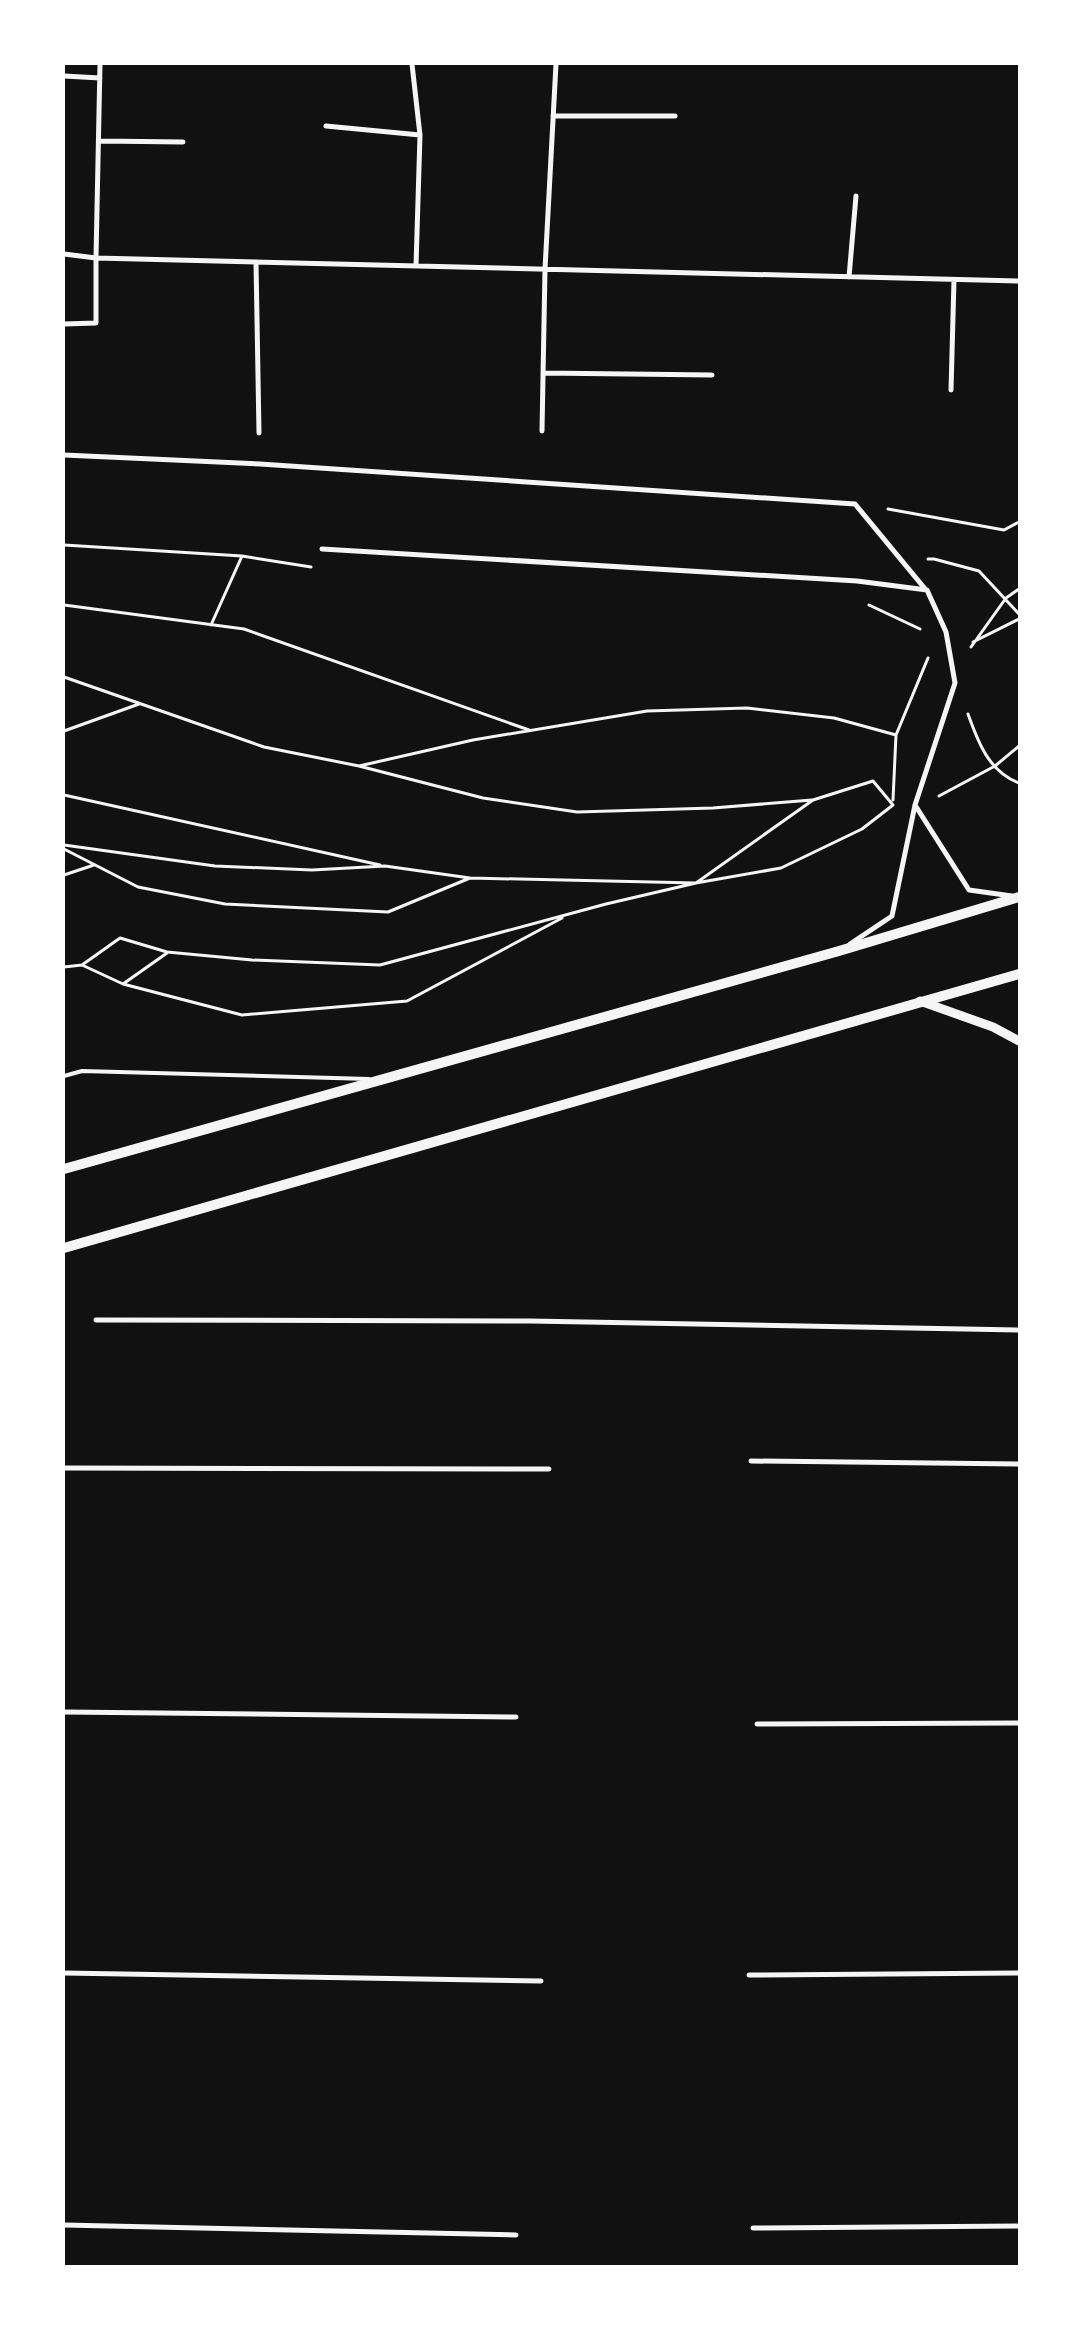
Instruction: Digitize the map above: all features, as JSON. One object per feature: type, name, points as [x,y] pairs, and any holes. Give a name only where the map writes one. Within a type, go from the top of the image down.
[{"type":"main road","points":[[64,1169],[839,951],[1018,897]]},
{"type":"main road","points":[[64,1248],[1019,974]]},
{"type":"street","points":[[64,324],[96,323],[100,64]]},
{"type":"street","points":[[412,64],[420,135],[416,266]]},
{"type":"street","points":[[542,432],[545,269],[556,64]]},
{"type":"street","points":[[64,76],[100,78]]},
{"type":"street","points":[[553,116],[674,116]]},
{"type":"street","points":[[326,126],[420,135]]},
{"type":"street","points":[[99,141],[183,142]]},
{"type":"street","points":[[849,277],[856,196]]},
{"type":"street","points":[[64,254],[96,258],[1019,281]]},
{"type":"street","points":[[256,262],[259,433]]},
{"type":"street","points":[[951,390],[954,280]]},
{"type":"street","points":[[543,373],[712,375]]},
{"type":"street","points":[[64,455],[270,465],[855,504],[926,590],[946,632],[955,683],[915,805],[892,916],[839,951]]},
{"type":"street","points":[[322,550],[857,582],[926,590]]},
{"type":"street","points":[[915,805],[969,890],[1018,897]]},
{"type":"street","points":[[920,1001],[993,1028],[1019,1041]]},
{"type":"street","points":[[96,1320],[530,1321],[1019,1330]]},
{"type":"street","points":[[751,1461],[1019,1464]]},
{"type":"street","points":[[64,1468],[549,1469]]},
{"type":"street","points":[[64,1712],[516,1717]]},
{"type":"street","points":[[757,1724],[1019,1723]]},
{"type":"street","points":[[64,1973],[541,1981]]},
{"type":"street","points":[[749,1975],[1019,1974]]},
{"type":"street","points":[[64,2225],[516,2235]]},
{"type":"street","points":[[753,2228],[1019,2226]]},
{"type":"lane","points":[[64,1076],[82,1071],[381,1080]]},
{"type":"path","points":[[855,504],[1004,530],[1019,522]]},
{"type":"path","points":[[64,545],[242,556],[316,568]]},
{"type":"path","points":[[211,624],[242,556]]},
{"type":"path","points":[[902,561],[934,559],[979,571],[1019,614]]},
{"type":"path","points":[[970,651],[972,642],[1006,598],[1019,589]]},
{"type":"path","points":[[865,603],[928,632]]},
{"type":"path","points":[[64,605],[244,629],[531,730]]},
{"type":"path","points":[[950,654],[1019,619]]},
{"type":"path","points":[[64,967],[82,965],[120,938],[167,952],[252,960],[380,965],[696,883],[781,868],[862,829],[893,805],[896,735],[929,654]]},
{"type":"path","points":[[64,677],[264,747],[359,766],[483,798],[577,812],[713,808],[813,800],[873,781],[893,805]]},
{"type":"path","points":[[64,731],[139,704]]},
{"type":"path","points":[[359,766],[473,740],[648,711],[747,708],[834,718],[896,735]]},
{"type":"path","points":[[967,711],[982,750],[1007,779],[1019,783]]},
{"type":"path","points":[[915,805],[947,793],[995,766],[1019,746]]},
{"type":"path","points":[[64,795],[385,866],[470,878],[696,883],[813,800]]},
{"type":"path","points":[[64,847],[215,866],[312,870],[385,866]]},
{"type":"path","points":[[64,847],[138,887],[225,904],[388,912],[470,878]]},
{"type":"path","points":[[64,875],[95,865]]},
{"type":"path","points":[[82,965],[123,984],[242,1015],[407,1001],[567,915]]},
{"type":"path","points":[[123,984],[167,952]]}]
